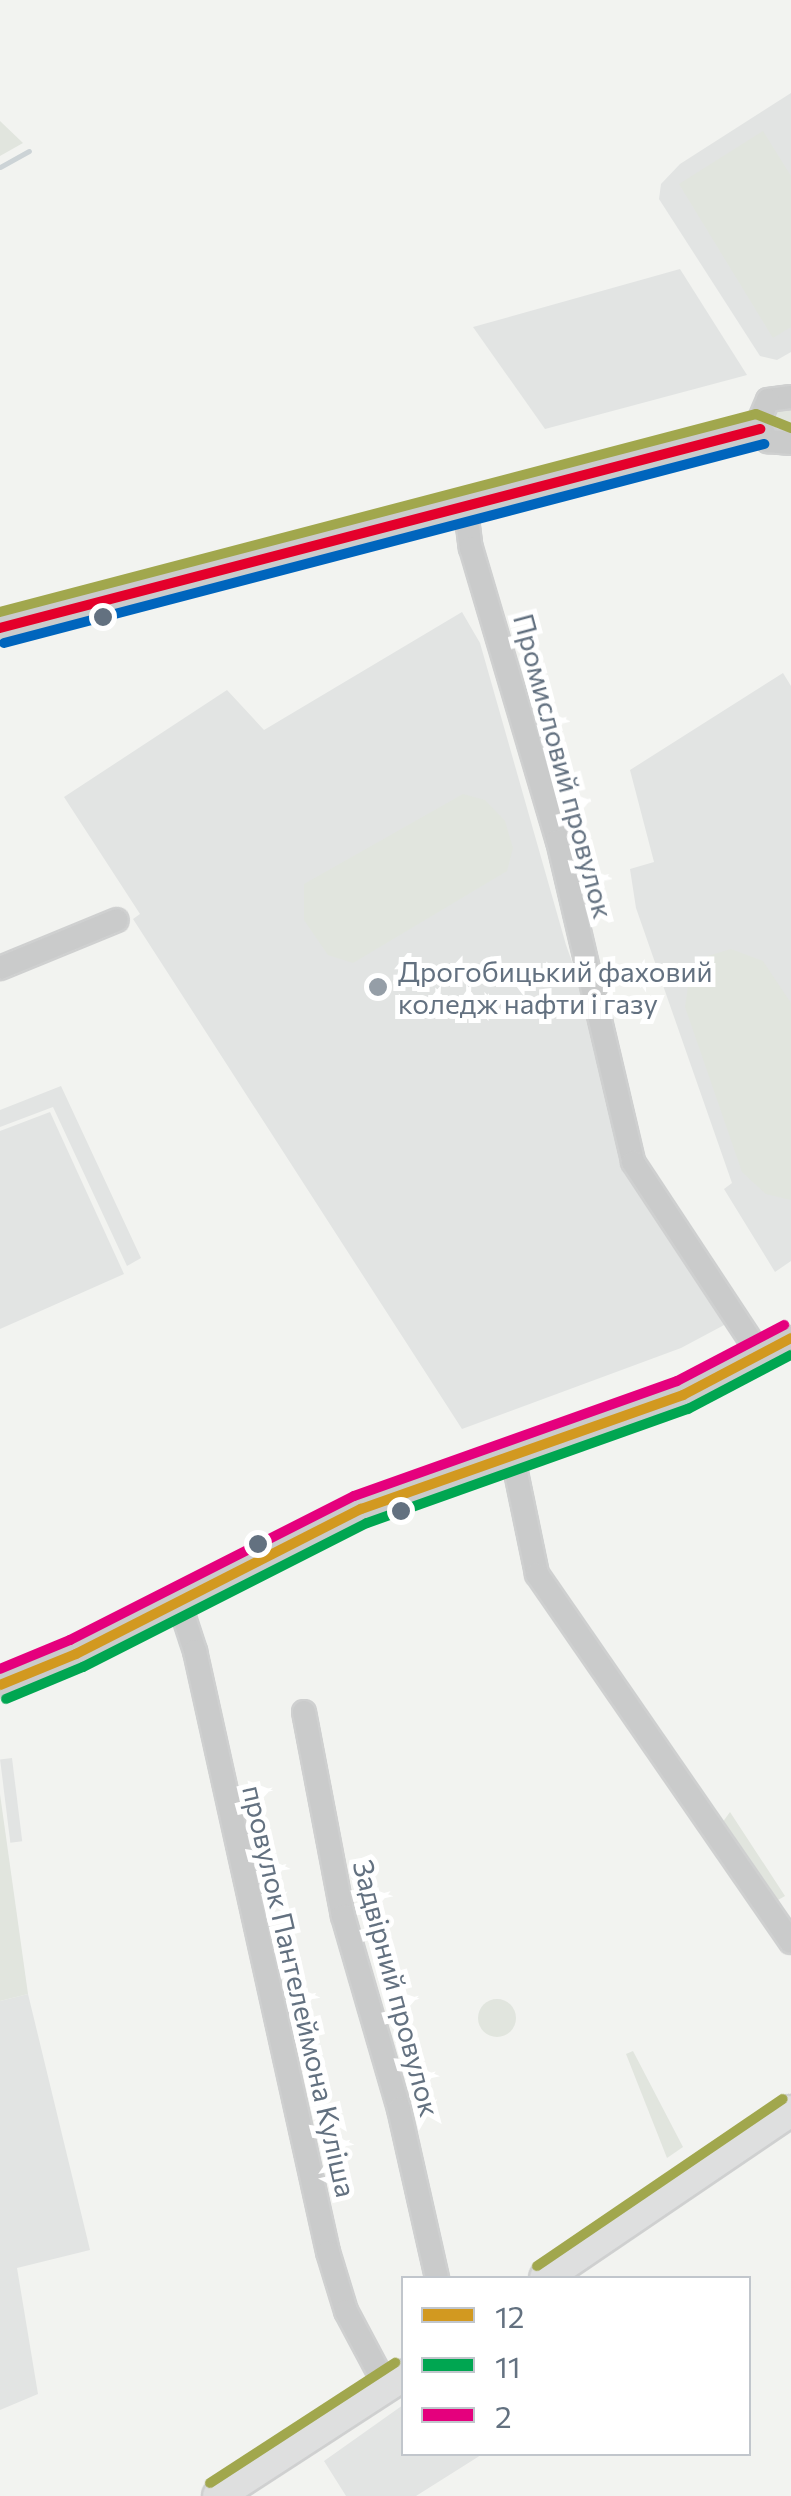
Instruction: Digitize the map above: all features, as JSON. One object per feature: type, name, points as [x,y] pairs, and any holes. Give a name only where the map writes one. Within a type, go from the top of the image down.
[{"type":"main road","points":[[549,2276],[791,2111]]},
{"type":"main road","points":[[218,2496],[395,2382]]},
{"type":"street","points":[[760,429],[764,405],[791,398]]},
{"type":"street","points":[[760,429],[773,443],[791,443]]},
{"type":"street","points":[[0,628],[466,510],[760,429]]},
{"type":"street","name":"Промисловий провулок","points":[[466,510],[471,548],[558,841],[633,1162],[762,1356]]},
{"type":"street","points":[[0,968],[118,920]]},
{"type":"street","points":[[0,1685],[76,1654],[362,1509],[682,1395],[791,1338]]},
{"type":"street","points":[[512,1454],[537,1574],[791,1942]]},
{"type":"street","name":"провулок Пантелеймона Куліша","points":[[178,1599],[195,1651],[328,2252],[346,2311],[395,2382]]},
{"type":"street","name":"Задвірний провулок","points":[[304,1712],[343,1916],[399,2109],[437,2276]]},
{"type":"shaded area","points":[[791,93],[791,352],[777,360],[760,356],[659,199],[661,184],[680,164]]},
{"type":"shaded area","points":[[0,121],[23,143],[0,156]]},
{"type":"shaded area","points":[[763,131],[791,176],[791,327],[773,338],[679,184]]},
{"type":"shaded area","points":[[680,269],[747,375],[545,429],[473,327]]},
{"type":"shaded area","points":[[791,408],[791,431],[778,434],[769,425],[773,409]]},
{"type":"shaded area","name":"Дрогобицький фаховий коледж нафти і газу","points":[[462,612],[480,643],[566,945],[596,1028],[624,1163],[726,1324],[681,1348],[462,1429],[133,919],[140,914],[64,797],[227,690],[264,730]]},
{"type":"shaded area","points":[[783,673],[791,686],[791,1261],[775,1272],[724,1189],[732,1183],[636,908],[630,869],[654,862],[630,770]]},
{"type":"shaded area","points":[[463,794],[485,800],[505,821],[513,848],[507,871],[353,963],[328,955],[304,920],[304,884]]},
{"type":"shaded area","points":[[731,949],[763,961],[791,1003],[791,1200],[766,1194],[742,1172],[685,1007],[690,973],[708,956]]},
{"type":"shaded area","points":[[61,1086],[141,1258],[127,1266],[53,1107],[0,1127],[0,1110]]},
{"type":"shaded area","points":[[50,1112],[124,1274],[0,1329],[0,1131]]},
{"type":"shaded area","points":[[12,1758],[22,1841],[10,1843],[0,1759]]},
{"type":"shaded area","points":[[0,1794],[28,1994],[0,2001]]},
{"type":"shaded area","points":[[730,1812],[785,1896],[778,1900],[784,1909],[722,1823]]},
{"type":"shaded area","points":[[28,1994],[90,2250],[17,2268],[38,2394],[0,2410],[0,2001]]},
{"type":"shaded area","points":[[497,1999],[510,2005],[516,2018],[510,2031],[497,2037],[484,2031],[478,2018],[484,2005]]},
{"type":"shaded area","points":[[633,2051],[683,2147],[667,2158],[626,2054]]},
{"type":"shaded area","points":[[401,2406],[401,2456],[479,2456],[416,2496],[346,2496],[324,2461]]},
{"type":"waterway","points":[[0,167],[29,151]]},
{"type":"transit line","points":[[0,612],[756,414],[791,428]]},
{"type":"transit line","points":[[0,628],[760,429]]},
{"type":"transit line","points":[[4,643],[764,444]]},
{"type":"transit line","name":"2","points":[[0,1669],[70,1640],[354,1496],[677,1381],[784,1325]]},
{"type":"transit line","name":"12","points":[[0,1685],[76,1654],[361,1509],[683,1395],[791,1338]]},
{"type":"transit line","name":"11","points":[[6,1699],[83,1667],[367,1523],[688,1409],[791,1355]]},
{"type":"transit line","points":[[537,2266],[783,2099]]},
{"type":"transit line","points":[[210,2483],[395,2363]]},
{"type":"place","name":"Дрогобицький фаховий коледж нафти і газу","points":[[378,987]]}]
